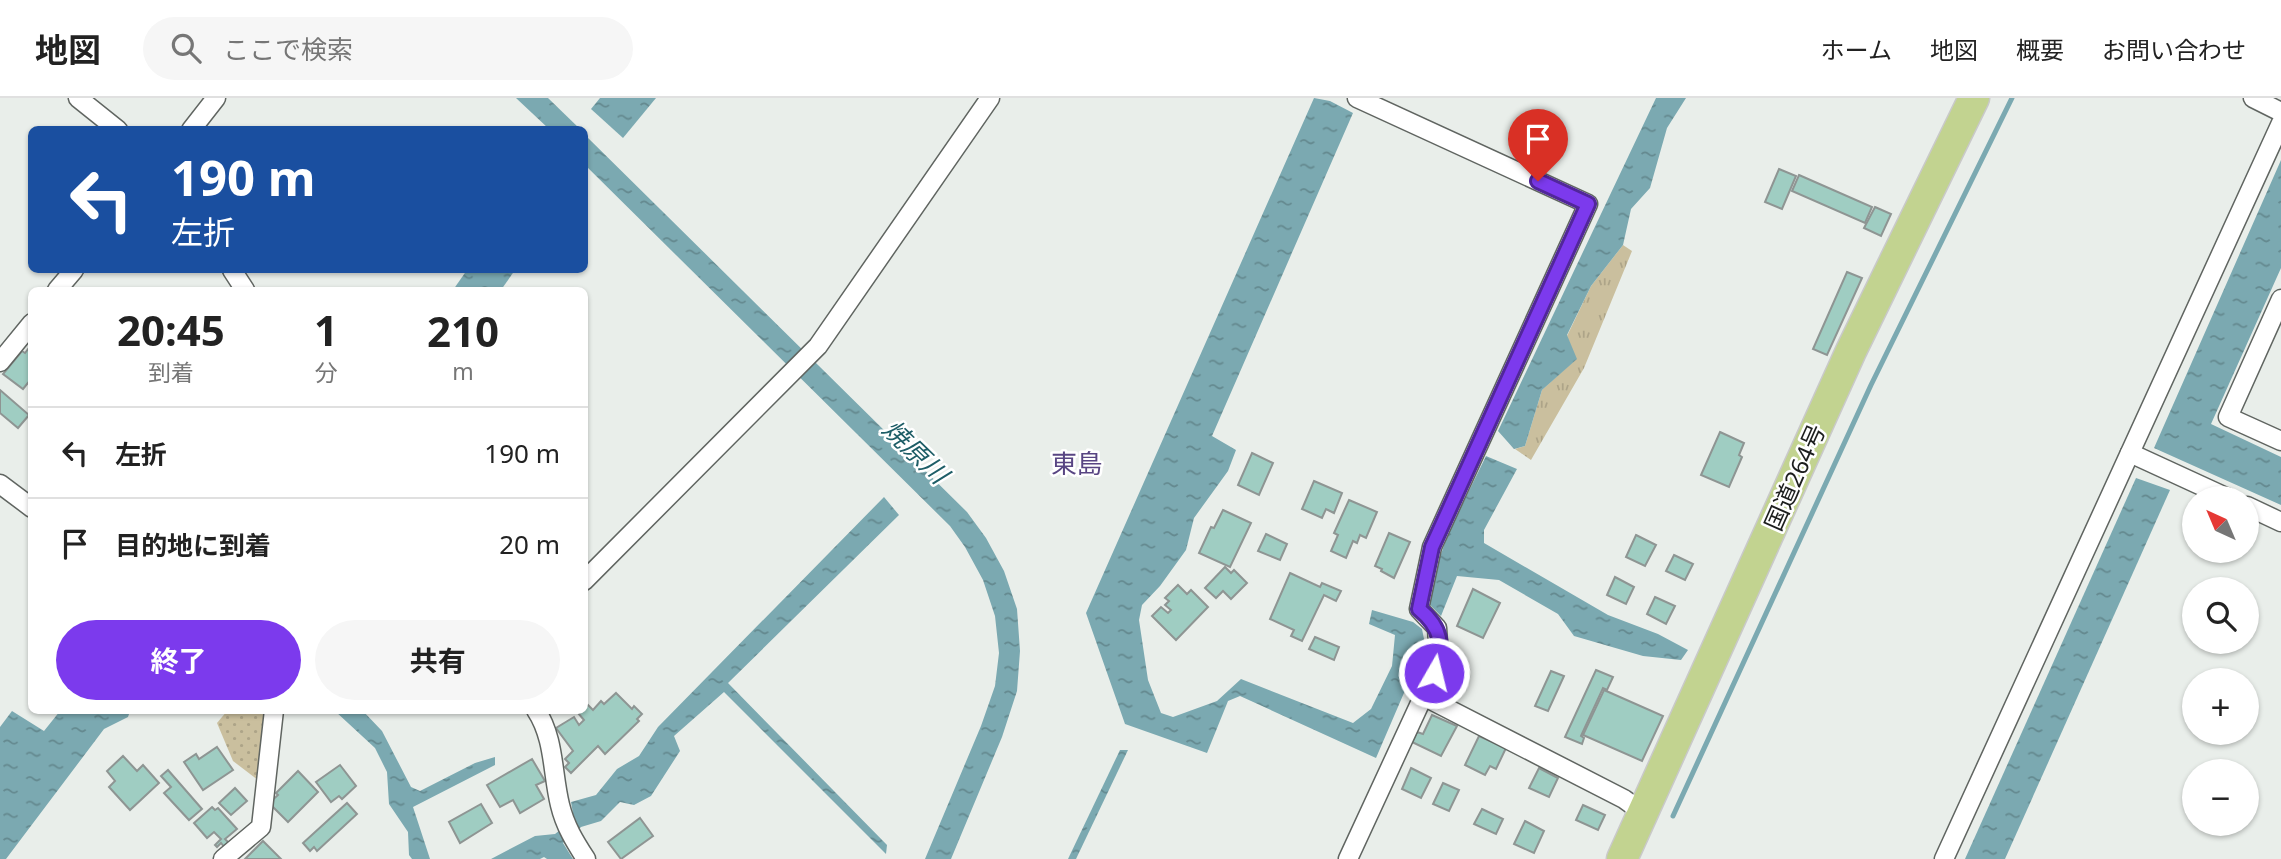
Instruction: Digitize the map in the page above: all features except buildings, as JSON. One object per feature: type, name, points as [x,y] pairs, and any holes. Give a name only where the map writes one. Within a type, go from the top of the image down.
[{"type":"highway","name":"国道264号","points":[[1622,859],[1851,351],[1974,98]]},
{"type":"street","points":[[78,98],[113,126]]},
{"type":"street","points":[[194,126],[216,98]]},
{"type":"street","points":[[588,577],[818,345],[990,98]]},
{"type":"street","points":[[1348,859],[1425,697],[1439,659],[1437,628],[1419,609],[1432,547],[1588,204],[1357,98]]},
{"type":"street","points":[[2253,98],[2281,112]]},
{"type":"street","points":[[1944,859],[2281,123]]},
{"type":"street","points":[[60,287],[71,273]]},
{"type":"street","points":[[2281,299],[2228,417],[2281,441]]},
{"type":"street","points":[[0,362],[28,328]]},
{"type":"street","points":[[2130,453],[2202,486]]},
{"type":"street","points":[[0,484],[28,505]]},
{"type":"street","points":[[2259,512],[2281,522]]},
{"type":"street","points":[[1425,697],[1624,799],[1642,812]]},
{"type":"street","points":[[223,859],[261,827],[274,714]]},
{"type":"street","points":[[538,714],[548,735],[564,822],[586,859]]},
{"type":"green space","points":[[1623,245],[1632,251],[1584,368],[1531,460],[1515,449],[1525,446],[1542,390],[1576,359],[1567,336],[1591,286]]},
{"type":"green space","points":[[224,714],[268,714],[258,780],[233,761],[217,723]]},
{"type":"water","points":[[516,98],[548,98],[577,126],[546,126]]},
{"type":"water","points":[[600,98],[656,98],[623,138],[591,109]]},
{"type":"water","points":[[1314,98],[1330,101],[1353,113],[1212,436],[1236,450],[1228,471],[1194,518],[1186,550],[1160,586],[1142,605],[1139,620],[1148,680],[1161,713],[1173,717],[1217,701],[1241,679],[1353,723],[1371,709],[1392,666],[1395,635],[1369,624],[1372,610],[1413,622],[1422,629],[1425,644],[1376,758],[1240,696],[1228,701],[1207,753],[1125,724],[1086,613]]},
{"type":"water","points":[[1656,98],[1686,98],[1667,128],[1650,188],[1631,209],[1623,245],[1591,286],[1567,335],[1577,359],[1542,390],[1525,446],[1514,449],[1498,431]]},
{"type":"water","points":[[588,138],[967,512],[986,538],[1004,571],[1017,609],[1020,651],[1017,691],[1002,737],[951,859],[925,859],[981,726],[995,686],[999,653],[995,616],[983,580],[950,526],[588,168]]},
{"type":"water","points":[[2281,160],[2281,268],[2211,424],[2281,457],[2281,505],[2259,495],[2259,486],[2239,486],[2154,448]]},
{"type":"water","points":[[465,273],[513,273],[503,287],[455,287]]},
{"type":"water","points":[[1486,456],[1517,469],[1484,530],[1484,543],[1608,615],[1658,634],[1688,650],[1681,660],[1643,656],[1574,636],[1558,614],[1499,580],[1457,576],[1441,616],[1425,600],[1448,534]]},
{"type":"water","points":[[2136,478],[2170,490],[2005,859],[1965,859]]},
{"type":"water","points":[[884,497],[899,515],[728,683],[887,845],[886,854],[724,692],[674,736],[680,751],[651,796],[634,805],[620,802],[601,821],[581,827],[563,843],[573,859],[491,859],[535,836],[555,834],[574,819],[571,802],[596,795],[617,769],[639,756],[658,727]]},
{"type":"water","points":[[12,711],[44,731],[58,714],[129,714],[104,729],[6,859],[0,859],[0,727]]},
{"type":"water","points":[[338,714],[366,714],[382,731],[411,787],[420,791],[475,763],[495,757],[495,765],[413,807],[430,859],[412,859],[409,855],[408,832],[389,804],[387,772],[375,748]]},
{"type":"water","points":[[1120,750],[1128,750],[1076,859],[1068,859]]},
{"type":"waterway","points":[[1673,816],[1871,385],[2012,98]]},
{"type":"district","name":"東島","points":[[1077,463]]},
{"type":"route","points":[[1434,673],[1439,659],[1439,635],[1434,623],[1419,609],[1432,547],[1588,204],[1538,181]]},
{"type":"water label","name":"焼原川","points":[[916,451]]}]
